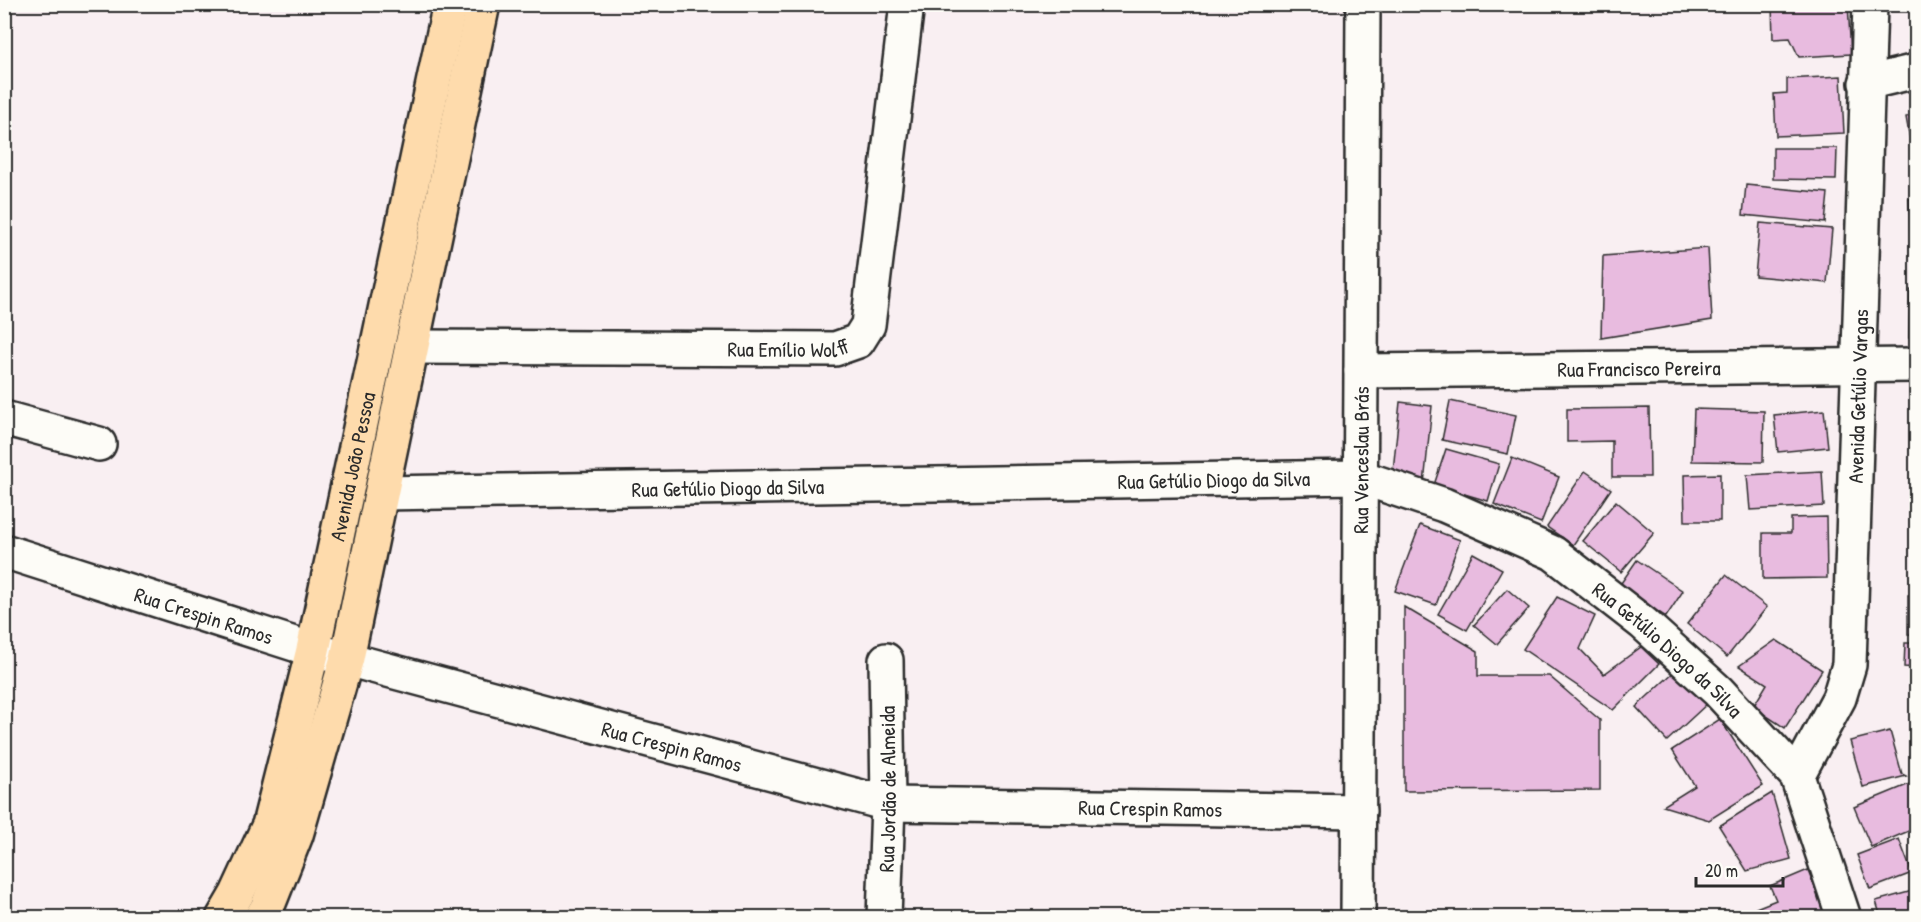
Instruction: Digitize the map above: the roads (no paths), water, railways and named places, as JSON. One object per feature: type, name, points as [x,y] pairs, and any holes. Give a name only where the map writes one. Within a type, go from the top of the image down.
[{"type":"highway","name":"Avenida João Pessoa","points":[[223,918],[237,894],[269,825],[313,650],[450,4]]},
{"type":"highway","name":"Avenida João Pessoa","points":[[261,918],[296,835],[347,658],[483,4]]},
{"type":"street","name":"Rua Emílio Wolff","points":[[412,347],[835,349],[858,340],[868,325],[907,4]]},
{"type":"street","name":"Rua Venceslau Brás","points":[[1358,918],[1363,4]]},
{"type":"street","name":"Avenida Getúlio Vargas","points":[[1797,776],[1839,698],[1849,665],[1870,4]]},
{"type":"street","points":[[1866,83],[1917,71]]},
{"type":"street","name":"Rua Francisco Pereira","points":[[1361,371],[1917,365]]},
{"type":"street","points":[[4,418],[99,444]]},
{"type":"street","name":"Rua Getúlio Diogo da Silva","points":[[382,493],[1360,477],[1444,505],[1553,553],[1644,623],[1718,691],[1797,776],[1844,918]]},
{"type":"street","name":"Rua Crespin Ramos","points":[[4,551],[313,650],[888,804],[1359,811]]},
{"type":"street","name":"Rua Jordão de Almeida","points":[[884,918],[888,804],[886,660]]}]
